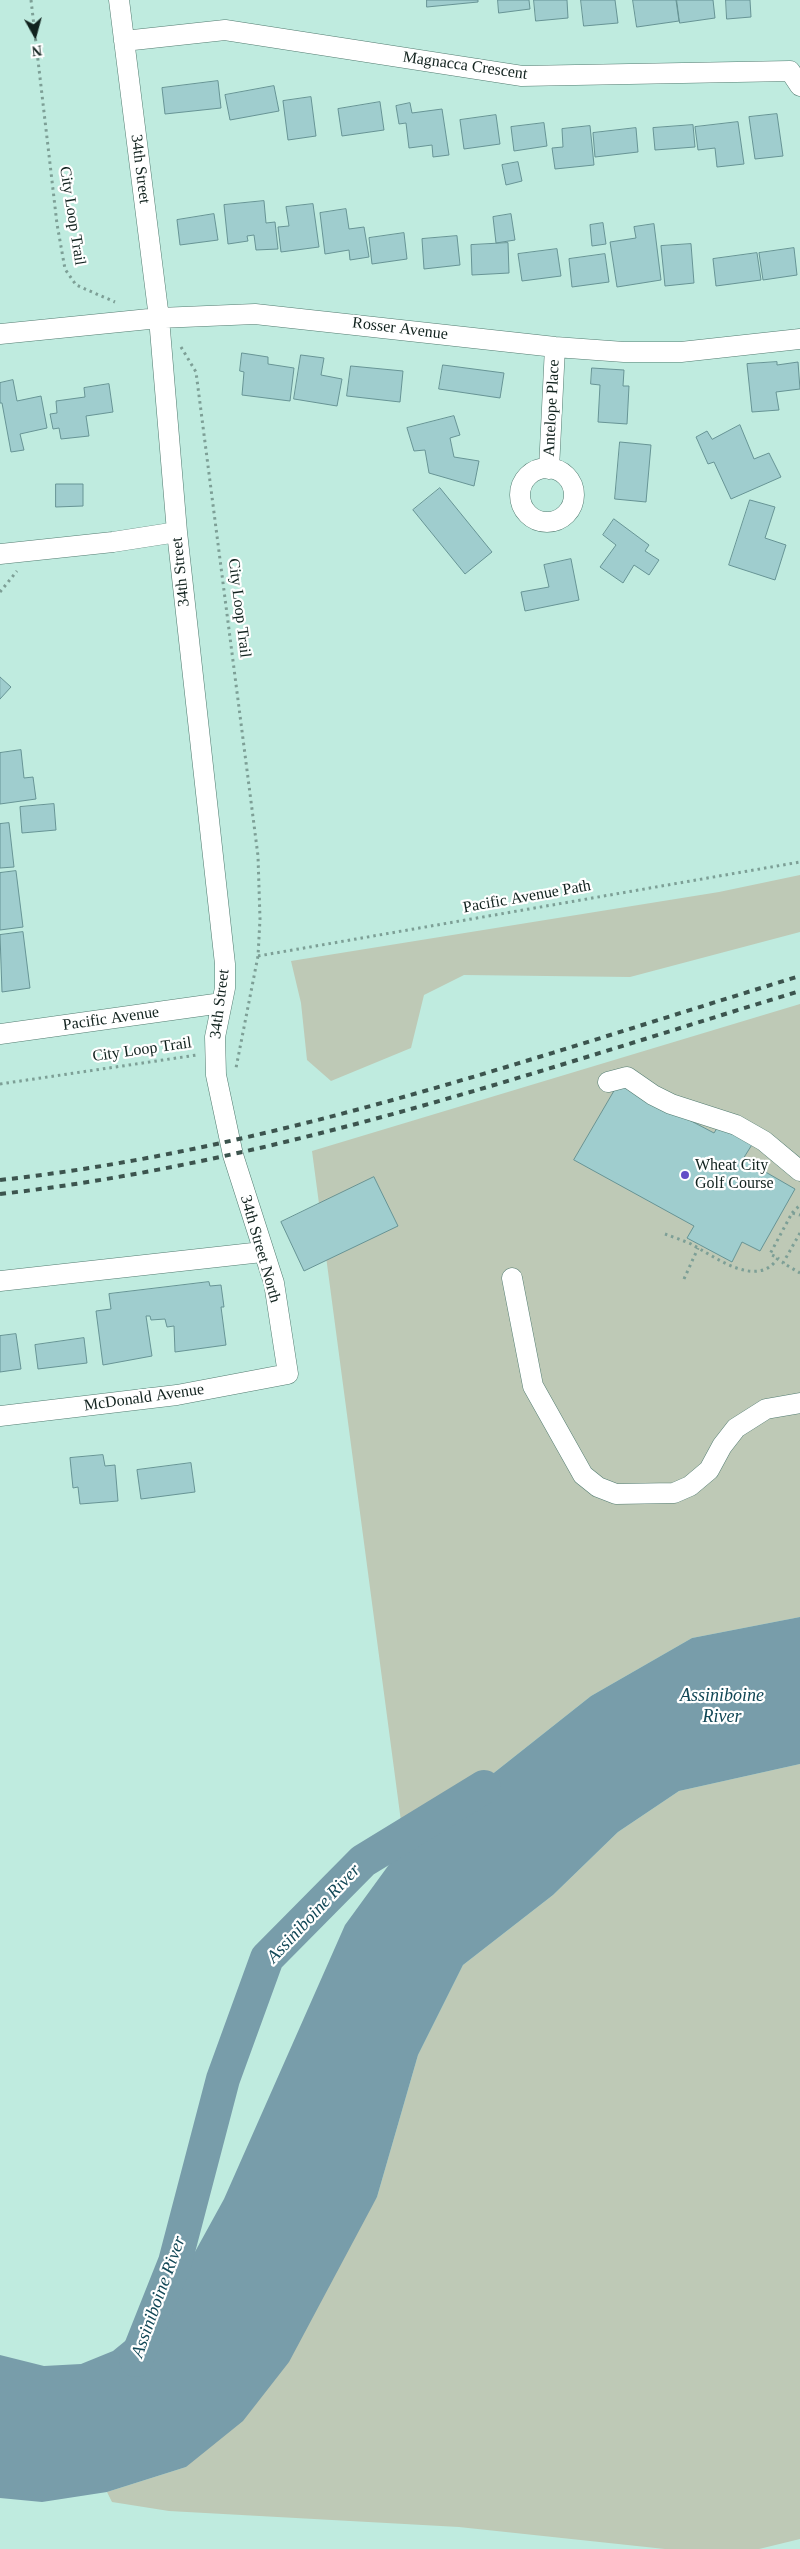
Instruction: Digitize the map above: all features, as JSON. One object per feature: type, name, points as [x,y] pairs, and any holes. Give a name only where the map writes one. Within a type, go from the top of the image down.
[{"type":"street","name":"34th Street","points":[[118,0],[159,318],[177,532],[225,964],[225,988],[214,1052],[216,1075],[232,1148]]},
{"type":"street","name":"Magnacca Crescent","points":[[124,41],[225,30],[522,76],[790,70],[800,86]]},
{"type":"street","name":"Rosser Avenue","points":[[0,334],[159,318],[255,314],[555,347],[624,352],[681,352],[800,339]]},
{"type":"street","name":"Antelope Place","points":[[549,469],[555,347]]},
{"type":"street","points":[[0,554],[113,542],[177,532]]},
{"type":"street","name":"Pacific Avenue","points":[[0,1034],[222,1003]]},
{"type":"street","points":[[608,1082],[627,1077],[653,1095],[671,1104],[736,1125],[764,1141],[800,1170]]},
{"type":"street","name":"34th Street North","points":[[232,1148],[262,1252],[274,1283],[288,1374]]},
{"type":"street","points":[[0,1281],[262,1252]]},
{"type":"street","points":[[512,1278],[533,1386],[583,1474],[598,1487],[616,1494],[674,1493],[690,1486],[709,1470],[722,1446],[736,1428],[766,1409],[800,1403]]},
{"type":"street","name":"McDonald Avenue","points":[[0,1416],[177,1395],[288,1374]]},
{"type":"path","name":"City Loop Trail","points":[[32,0],[57,224],[65,269],[76,285],[121,304]]},
{"type":"path","name":"City Loop Trail","points":[[0,1084],[240,1048],[258,956],[260,919],[258,856],[196,372],[180,345]]},
{"type":"path","name":"Pacific Avenue Path","points":[[258,956],[800,862]]},
{"type":"path","points":[[800,1205],[792,1213],[770,1254],[800,1273]]},
{"type":"path","points":[[792,1213],[800,1215]]},
{"type":"path","points":[[783,1263],[800,1233]]},
{"type":"path","points":[[665,1234],[698,1248],[736,1268],[765,1269],[777,1260]]},
{"type":"path","points":[[684,1279],[698,1248]]},
{"type":"green space","points":[[800,875],[800,932],[630,977],[464,975],[424,995],[411,1048],[331,1081],[307,1060],[301,1003],[291,961],[719,892]]},
{"type":"green space","name":"Wheat City Golf Course","points":[[800,1004],[800,1617],[692,1638],[591,1696],[404,1844],[312,1151]]},
{"type":"green space","points":[[800,1764],[800,2539],[759,2549],[665,2549],[459,2527],[169,2511],[112,2502],[107,2492],[186,2467],[377,2197],[418,2055],[463,1965],[553,1895],[618,1832],[679,1791]]},
{"type":"water","name":"Assiniboine River","points":[[800,1617],[800,1764],[679,1791],[618,1832],[553,1895],[463,1965],[418,2055],[377,2197],[289,2362],[243,2421],[186,2467],[107,2492],[42,2502],[0,2498],[0,2355],[44,2366],[81,2364],[113,2351],[163,2310],[224,2199],[345,1925],[404,1844],[591,1696],[692,1638]]},
{"type":"building","points":[[427,0],[478,0],[478,2],[427,7]]},
{"type":"building","points":[[498,0],[529,0],[530,9],[499,13]]},
{"type":"building","points":[[534,0],[567,0],[568,18],[536,21]]},
{"type":"building","points":[[581,0],[615,0],[618,23],[584,26]]},
{"type":"building","points":[[633,0],[676,0],[679,21],[637,27]]},
{"type":"building","points":[[677,0],[713,0],[715,18],[680,23]]},
{"type":"building","points":[[726,0],[750,0],[751,17],[727,19]]},
{"type":"building","points":[[218,81],[221,108],[165,114],[162,88]]},
{"type":"building","points":[[274,86],[279,111],[230,120],[225,95]]},
{"type":"building","points":[[311,97],[316,136],[288,140],[283,101]]},
{"type":"building","points":[[380,102],[384,130],[342,136],[338,109]]},
{"type":"building","points":[[410,103],[412,113],[442,109],[449,155],[433,157],[432,145],[409,148],[406,123],[399,124],[396,106]]},
{"type":"building","points":[[777,114],[783,156],[755,159],[749,117]]},
{"type":"building","points":[[496,115],[500,144],[464,149],[460,120]]},
{"type":"building","points":[[738,122],[744,164],[717,167],[715,148],[698,150],[695,127]]},
{"type":"building","points":[[544,123],[547,146],[514,151],[511,127]]},
{"type":"building","points":[[693,125],[695,147],[655,150],[653,128]]},
{"type":"building","points":[[590,126],[594,165],[555,169],[552,148],[563,147],[562,129]]},
{"type":"building","points":[[636,128],[638,152],[595,157],[593,133]]},
{"type":"building","points":[[518,162],[522,181],[506,185],[502,165]]},
{"type":"building","points":[[264,201],[266,223],[275,222],[278,249],[256,250],[254,235],[247,236],[248,241],[228,244],[224,205]]},
{"type":"building","points":[[313,204],[319,247],[281,252],[278,227],[289,226],[286,207]]},
{"type":"building","points":[[346,209],[349,229],[364,227],[369,257],[350,260],[349,250],[325,254],[320,213]]},
{"type":"building","points":[[214,214],[218,240],[180,245],[177,220]]},
{"type":"building","points":[[511,214],[515,240],[496,243],[493,217]]},
{"type":"building","points":[[603,223],[606,244],[592,246],[590,225]]},
{"type":"building","points":[[654,224],[661,280],[617,287],[610,242],[636,238],[634,227]]},
{"type":"building","points":[[404,233],[407,259],[372,264],[369,238]]},
{"type":"building","points":[[457,236],[460,265],[424,269],[422,239]]},
{"type":"building","points":[[508,243],[509,273],[472,275],[471,245]]},
{"type":"building","points":[[691,244],[694,283],[665,286],[661,246]]},
{"type":"building","points":[[794,248],[797,275],[763,280],[759,253]]},
{"type":"building","points":[[557,249],[561,276],[522,281],[518,254]]},
{"type":"building","points":[[757,253],[761,280],[716,286],[713,259]]},
{"type":"building","points":[[605,254],[609,282],[572,287],[569,259]]},
{"type":"building","points":[[242,353],[268,357],[268,364],[294,368],[290,401],[242,395],[244,372],[240,371]]},
{"type":"building","points":[[301,355],[324,358],[321,375],[342,379],[337,406],[294,399]]},
{"type":"building","points":[[777,362],[777,365],[798,362],[800,389],[776,392],[779,410],[752,412],[747,364]]},
{"type":"building","points":[[443,365],[504,373],[500,398],[439,389]]},
{"type":"building","points":[[351,366],[403,371],[400,402],[347,396]]},
{"type":"building","points":[[592,368],[624,370],[623,386],[629,386],[627,424],[598,422],[600,385],[591,384]]},
{"type":"building","points":[[13,380],[17,401],[41,396],[47,428],[20,434],[24,450],[11,452],[2,403],[0,403],[0,383]]},
{"type":"building","points":[[109,384],[113,412],[86,416],[89,436],[61,439],[59,428],[53,429],[50,414],[57,413],[56,401],[85,397],[84,388]]},
{"type":"building","points":[[454,416],[460,435],[450,438],[454,457],[479,461],[474,486],[429,473],[425,450],[414,451],[407,428]]},
{"type":"building","points":[[740,425],[754,459],[769,453],[781,477],[731,499],[714,462],[708,464],[696,437],[707,431],[712,439]]},
{"type":"building","points":[[620,442],[651,445],[646,502],[615,499]]},
{"type":"building","points":[[56,484],[83,484],[83,506],[56,507]]},
{"type":"building","points":[[440,488],[492,552],[465,574],[413,510]]},
{"type":"building","points":[[750,500],[775,507],[765,538],[786,545],[775,580],[729,565]]},
{"type":"building","points":[[614,519],[649,545],[645,551],[659,560],[649,575],[634,565],[623,583],[600,567],[616,545],[603,535]]},
{"type":"building","points":[[571,559],[579,600],[525,611],[521,592],[549,587],[544,565]]},
{"type":"building","points":[[0,677],[11,687],[0,699]]},
{"type":"building","points":[[21,750],[24,778],[33,777],[36,799],[0,804],[0,753]]},
{"type":"building","points":[[54,804],[56,830],[22,833],[20,807]]},
{"type":"building","points":[[9,823],[14,867],[0,868],[0,824]]},
{"type":"building","points":[[16,871],[23,927],[0,930],[0,873]]},
{"type":"building","points":[[23,932],[30,988],[2,992],[0,935]]},
{"type":"building","name":"Wheat City Golf Course","points":[[619,1083],[714,1133],[719,1125],[753,1143],[743,1159],[795,1189],[760,1251],[742,1242],[732,1262],[687,1238],[694,1226],[574,1160]]},
{"type":"building","points":[[374,1177],[398,1226],[304,1271],[281,1222]]},
{"type":"building","points":[[209,1282],[210,1286],[221,1285],[224,1307],[221,1307],[226,1345],[175,1352],[174,1326],[167,1327],[165,1319],[151,1320],[150,1316],[146,1316],[152,1356],[103,1365],[96,1311],[111,1309],[109,1294]]},
{"type":"building","points":[[16,1334],[21,1369],[0,1372],[0,1336]]},
{"type":"building","points":[[84,1338],[87,1363],[38,1369],[35,1345]]},
{"type":"building","points":[[103,1455],[105,1466],[115,1465],[118,1501],[80,1504],[78,1487],[73,1488],[70,1458]]},
{"type":"building","points":[[191,1463],[195,1492],[141,1499],[137,1470]]},
{"type":"waterway","name":"Assiniboine River","points":[[136,2360],[175,2262],[223,2079],[267,1958],[363,1861],[484,1787]]},
{"type":"railway","points":[[0,1180],[102,1166],[204,1147],[304,1123],[504,1068],[800,976]]},
{"type":"railway","points":[[0,1194],[102,1180],[204,1160],[304,1137],[504,1082],[800,991]]},
{"type":"place","name":"Wheat City Golf Course","points":[[685,1175]]}]
